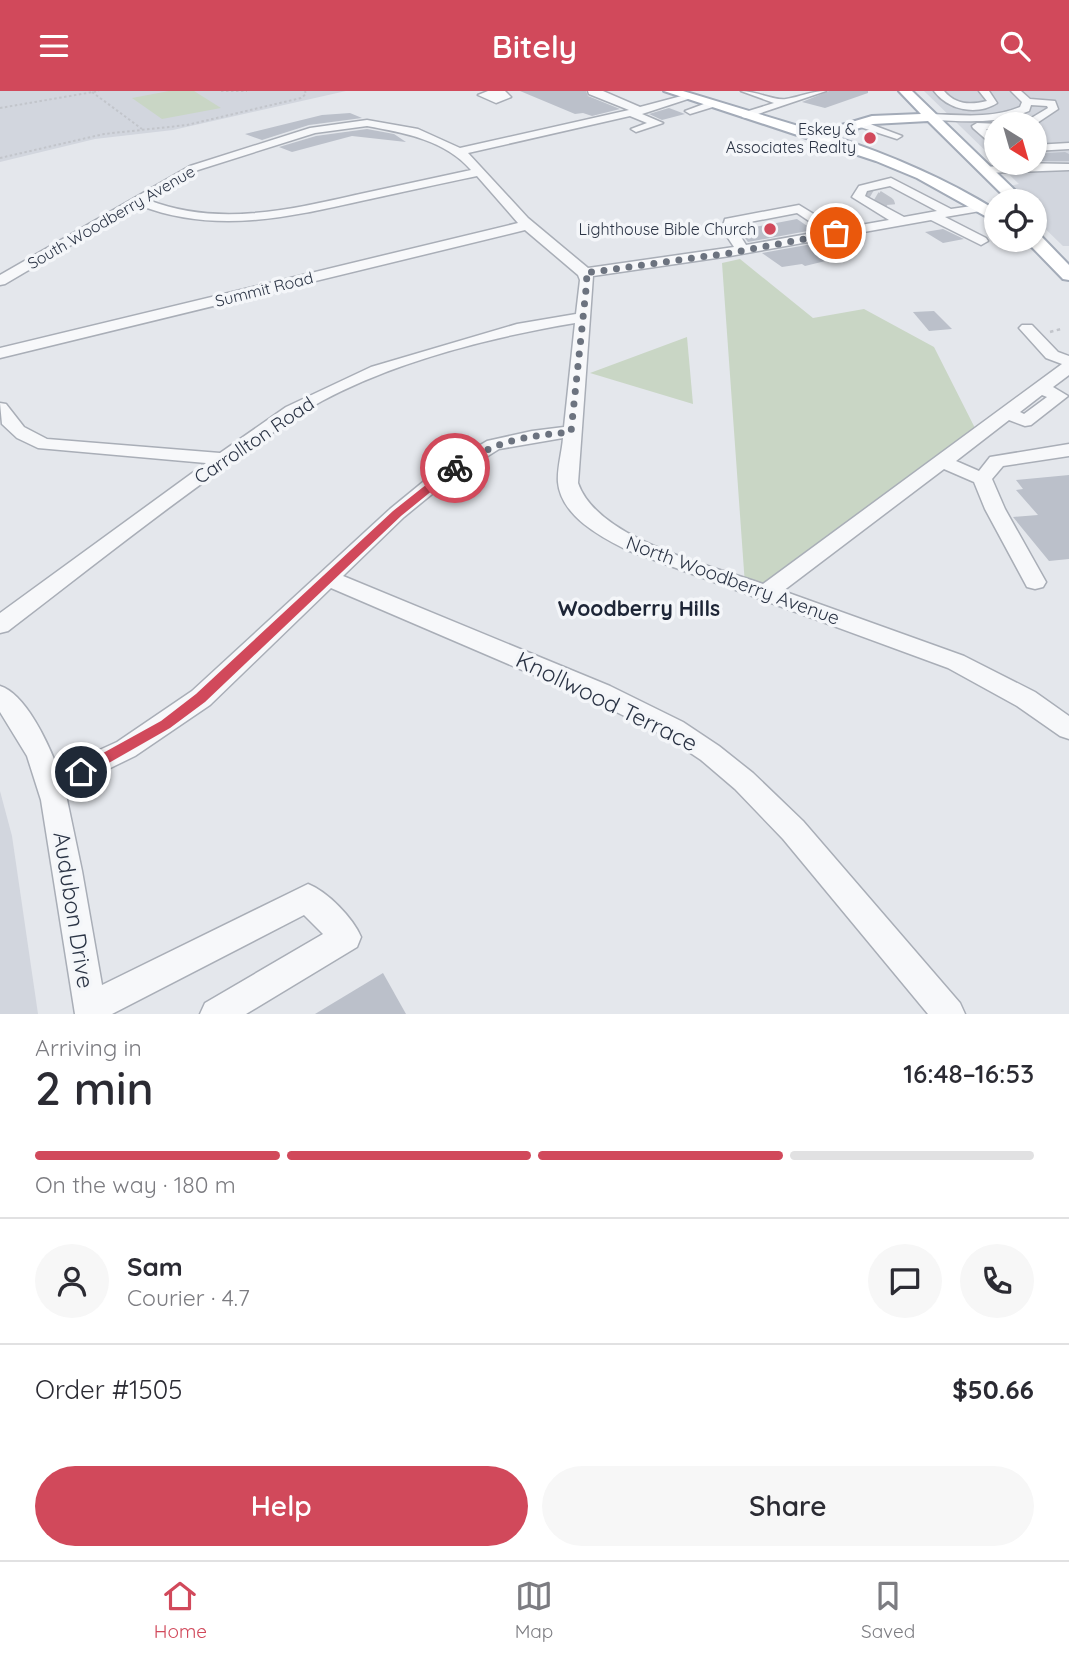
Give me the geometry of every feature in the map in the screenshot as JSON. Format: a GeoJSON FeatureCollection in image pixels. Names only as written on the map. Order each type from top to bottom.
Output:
{"type":"FeatureCollection","features":[{"type":"Feature","properties":{"kind":"main road"},"geometry":{"type":"LineString","coordinates":[[670,91],[690,104],[712,104],[819,137],[984,202]]}},
{"type":"Feature","properties":{"kind":"main road"},"geometry":{"type":"LineString","coordinates":[[899,93],[931,117],[984,168]]}},
{"type":"Feature","properties":{"kind":"main road"},"geometry":{"type":"LineString","coordinates":[[899,93],[914,117],[984,197]]}},
{"type":"Feature","properties":{"kind":"main road"},"geometry":{"type":"LineString","coordinates":[[948,133],[949,123],[956,110]]}},
{"type":"Feature","properties":{"kind":"main road"},"geometry":{"type":"LineString","coordinates":[[819,137],[881,118],[931,117]]}},
{"type":"Feature","properties":{"kind":"main road"},"geometry":{"type":"LineString","coordinates":[[991,175],[1005,189]]}},
{"type":"Feature","properties":{"kind":"main road"},"geometry":{"type":"LineString","coordinates":[[1047,242],[1069,252]]}},
{"type":"Feature","properties":{"kind":"main road"},"geometry":{"type":"LineString","coordinates":[[1047,249],[1069,275]]}},
{"type":"Feature","properties":{"kind":"street"},"geometry":{"type":"LineString","coordinates":[[598,91],[592,92],[658,123],[636,129]]}},
{"type":"Feature","properties":{"kind":"street"},"geometry":{"type":"LineString","coordinates":[[746,91],[785,103]]}},
{"type":"Feature","properties":{"kind":"street"},"geometry":{"type":"LineString","coordinates":[[746,115],[821,91]]}},
{"type":"Feature","properties":{"kind":"street"},"geometry":{"type":"LineString","coordinates":[[939,91],[956,110],[1012,114],[1025,109],[1027,102]]}},
{"type":"Feature","properties":{"kind":"street"},"geometry":{"type":"LineString","coordinates":[[931,117],[962,106],[990,103],[992,99],[984,91]]}},
{"type":"Feature","properties":{"kind":"street"},"geometry":{"type":"LineString","coordinates":[[1016,91],[1027,102],[1051,103],[1053,109],[1047,113]]}},
{"type":"Feature","properties":{"kind":"street"},"geometry":{"type":"LineString","coordinates":[[594,112],[690,104]]}},
{"type":"Feature","properties":{"kind":"street"},"geometry":{"type":"LineString","coordinates":[[459,152],[632,110]]}},
{"type":"Feature","properties":{"kind":"street","name":"South Woodberry Avenue"},"geometry":{"type":"LineString","coordinates":[[0,281],[176,176],[216,160],[335,126],[367,123],[403,127],[459,152],[481,172],[528,225],[585,273]]}},
{"type":"Feature","properties":{"kind":"street"},"geometry":{"type":"LineString","coordinates":[[858,123],[897,136]]}},
{"type":"Feature","properties":{"kind":"street"},"geometry":{"type":"LineString","coordinates":[[1047,145],[1069,140]]}},
{"type":"Feature","properties":{"kind":"street"},"geometry":{"type":"LineString","coordinates":[[1047,167],[1069,167]]}},
{"type":"Feature","properties":{"kind":"street"},"geometry":{"type":"LineString","coordinates":[[137,200],[165,212],[190,218],[246,219],[283,214],[481,172]]}},
{"type":"Feature","properties":{"kind":"street"},"geometry":{"type":"LineString","coordinates":[[901,222],[858,197],[863,189],[891,182],[900,184],[950,213]]}},
{"type":"Feature","properties":{"kind":"street"},"geometry":{"type":"LineString","coordinates":[[912,191],[942,186]]}},
{"type":"Feature","properties":{"kind":"street"},"geometry":{"type":"LineString","coordinates":[[585,273],[742,250],[984,205]]}},
{"type":"Feature","properties":{"kind":"street"},"geometry":{"type":"LineString","coordinates":[[742,250],[737,246],[737,239],[729,229],[730,222],[799,209],[836,233]]}},
{"type":"Feature","properties":{"kind":"street"},"geometry":{"type":"LineString","coordinates":[[933,216],[981,241]]}},
{"type":"Feature","properties":{"kind":"street","name":"Summit Road"},"geometry":{"type":"LineString","coordinates":[[0,353],[528,225]]}},
{"type":"Feature","properties":{"kind":"street","name":"North Woodberry Avenue"},"geometry":{"type":"LineString","coordinates":[[585,273],[587,280],[568,483],[571,495],[591,519],[634,545],[957,662],[1026,699],[1069,729]]}},
{"type":"Feature","properties":{"kind":"street","name":"Carrollton Road"},"geometry":{"type":"LineString","coordinates":[[0,625],[223,459],[301,406],[377,370],[522,327],[583,317]]}},
{"type":"Feature","properties":{"kind":"street"},"geometry":{"type":"LineString","coordinates":[[1027,328],[1052,355],[1069,361]]}},
{"type":"Feature","properties":{"kind":"street"},"geometry":{"type":"LineString","coordinates":[[766,593],[1069,367]]}},
{"type":"Feature","properties":{"kind":"street"},"geometry":{"type":"LineString","coordinates":[[0,408],[6,420],[19,433],[44,444],[223,459]]}},
{"type":"Feature","properties":{"kind":"street"},"geometry":{"type":"LineString","coordinates":[[52,784],[125,749],[201,698],[418,494],[476,453],[512,439],[571,432]]}},
{"type":"Feature","properties":{"kind":"street"},"geometry":{"type":"LineString","coordinates":[[982,479],[997,461],[1069,450]]}},
{"type":"Feature","properties":{"kind":"street"},"geometry":{"type":"LineString","coordinates":[[943,461],[982,479],[995,509],[1035,582]]}},
{"type":"Feature","properties":{"kind":"street","name":"Knollwood Terrace"},"geometry":{"type":"LineString","coordinates":[[330,579],[601,693],[674,729],[710,753],[744,781],[793,830],[949,1014]]}},
{"type":"Feature","properties":{"kind":"street","name":"Audubon Drive"},"geometry":{"type":"LineString","coordinates":[[0,695],[17,713],[34,741],[52,784],[91,1011]]}},
{"type":"Feature","properties":{"kind":"street"},"geometry":{"type":"LineString","coordinates":[[91,1011],[308,898],[346,937],[216,1014]]}},
{"type":"Feature","properties":{"kind":"path"},"geometry":{"type":"LineString","coordinates":[[0,108],[99,91]]}},
{"type":"Feature","properties":{"kind":"path"},"geometry":{"type":"LineString","coordinates":[[221,91],[247,91]]}},
{"type":"Feature","properties":{"kind":"path"},"geometry":{"type":"LineString","coordinates":[[0,158],[93,136],[178,126],[301,98],[306,94],[305,91]]}},
{"type":"Feature","properties":{"kind":"path"},"geometry":{"type":"LineString","coordinates":[[92,92],[143,131]]}},
{"type":"Feature","properties":{"kind":"shaded area"},"geometry":{"type":"Polygon","coordinates":[[[0,91],[346,91],[173,130],[95,139],[0,162],[0,91]]]}},
{"type":"Feature","properties":{"kind":"shaded area"},"geometry":{"type":"Polygon","coordinates":[[[924,91],[1069,91],[1069,246],[1063,246],[1047,231],[1047,189],[1003,187],[1019,184],[1010,175],[1047,175],[1047,112],[984,112],[984,149],[924,91]]]}},
{"type":"Feature","properties":{"kind":"shaded area"},"geometry":{"type":"Polygon","coordinates":[[[0,791],[12,836],[38,1014],[0,1014],[0,791]]]}},
{"type":"Feature","properties":{"kind":"green space"},"geometry":{"type":"Polygon","coordinates":[[[169,91],[194,91],[221,108],[162,119],[132,98],[169,91]]]}},
{"type":"Feature","properties":{"kind":"green space"},"geometry":{"type":"Polygon","coordinates":[[[740,259],[813,318],[864,309],[934,347],[979,436],[766,593],[745,585],[722,263],[740,259]]]}},
{"type":"Feature","properties":{"kind":"green space"},"geometry":{"type":"Polygon","coordinates":[[[687,337],[693,404],[590,373],[687,337]]]}},
{"type":"Feature","properties":{"kind":"building"},"geometry":{"type":"Polygon","coordinates":[[[520,91],[586,91],[588,96],[620,109],[592,116],[575,114],[520,91]]]}},
{"type":"Feature","properties":{"kind":"building"},"geometry":{"type":"Polygon","coordinates":[[[829,91],[868,93],[825,108],[802,102],[829,91]]]}},
{"type":"Feature","properties":{"kind":"building"},"geometry":{"type":"Polygon","coordinates":[[[669,108],[685,114],[662,120],[649,114],[669,108]]]}},
{"type":"Feature","properties":{"kind":"building"},"geometry":{"type":"Polygon","coordinates":[[[350,113],[362,118],[309,125],[262,140],[245,134],[322,115],[350,113]]]}},
{"type":"Feature","properties":{"kind":"building"},"geometry":{"type":"Polygon","coordinates":[[[367,129],[394,134],[406,142],[352,136],[292,152],[279,147],[316,136],[367,129]]]}},
{"type":"Feature","properties":{"kind":"building"},"geometry":{"type":"Polygon","coordinates":[[[1065,152],[1069,154],[1069,161],[1047,161],[1047,153],[1065,152]]]}},
{"type":"Feature","properties":{"kind":"building","name":"Lighthouse Bible Church"},"geometry":{"type":"Polygon","coordinates":[[[797,219],[813,230],[748,242],[739,230],[797,219]]]}},
{"type":"Feature","properties":{"kind":"building"},"geometry":{"type":"Polygon","coordinates":[[[943,229],[964,239],[943,243],[925,232],[943,229]]]}},
{"type":"Feature","properties":{"kind":"building"},"geometry":{"type":"Polygon","coordinates":[[[829,241],[850,255],[805,266],[802,264],[782,267],[762,253],[829,241]]]}},
{"type":"Feature","properties":{"kind":"building"},"geometry":{"type":"Polygon","coordinates":[[[934,311],[952,329],[929,331],[913,312],[934,311]]]}},
{"type":"Feature","properties":{"kind":"building"},"geometry":{"type":"Polygon","coordinates":[[[1069,475],[1069,559],[1049,561],[1013,517],[1038,515],[1016,490],[1023,489],[1016,480],[1069,475]]]}},
{"type":"Feature","properties":{"kind":"building"},"geometry":{"type":"Polygon","coordinates":[[[383,973],[406,1014],[315,1014],[383,973]]]}},
{"type":"Feature","properties":{"kind":"tunnel"},"geometry":{"type":"LineString","coordinates":[[863,189],[880,199]]}},
{"type":"Feature","properties":{"kind":"tunnel"},"geometry":{"type":"LineString","coordinates":[[877,197],[888,204],[889,215]]}},
{"type":"Feature","properties":{"kind":"way so far"},"geometry":{"type":"LineString","coordinates":[[455,468],[476,453],[512,439],[571,432],[587,280],[585,273],[730,253],[836,233]]}},
{"type":"Feature","properties":{"kind":"place","name":"Eskey & Associates Realty"},"geometry":{"type":"Point","coordinates":[870,138]}},
{"type":"Feature","properties":{"kind":"place","name":"Lighthouse Bible Church"},"geometry":{"type":"Point","coordinates":[770,229]}},
{"type":"Feature","properties":{"kind":"district","name":"Woodberry Hills"},"geometry":{"type":"Point","coordinates":[639,608]}},
{"type":"Feature","properties":{"kind":"route"},"geometry":{"type":"LineString","coordinates":[[81,772],[166,724],[201,698],[397,513],[418,494],[455,468]]}}]}
